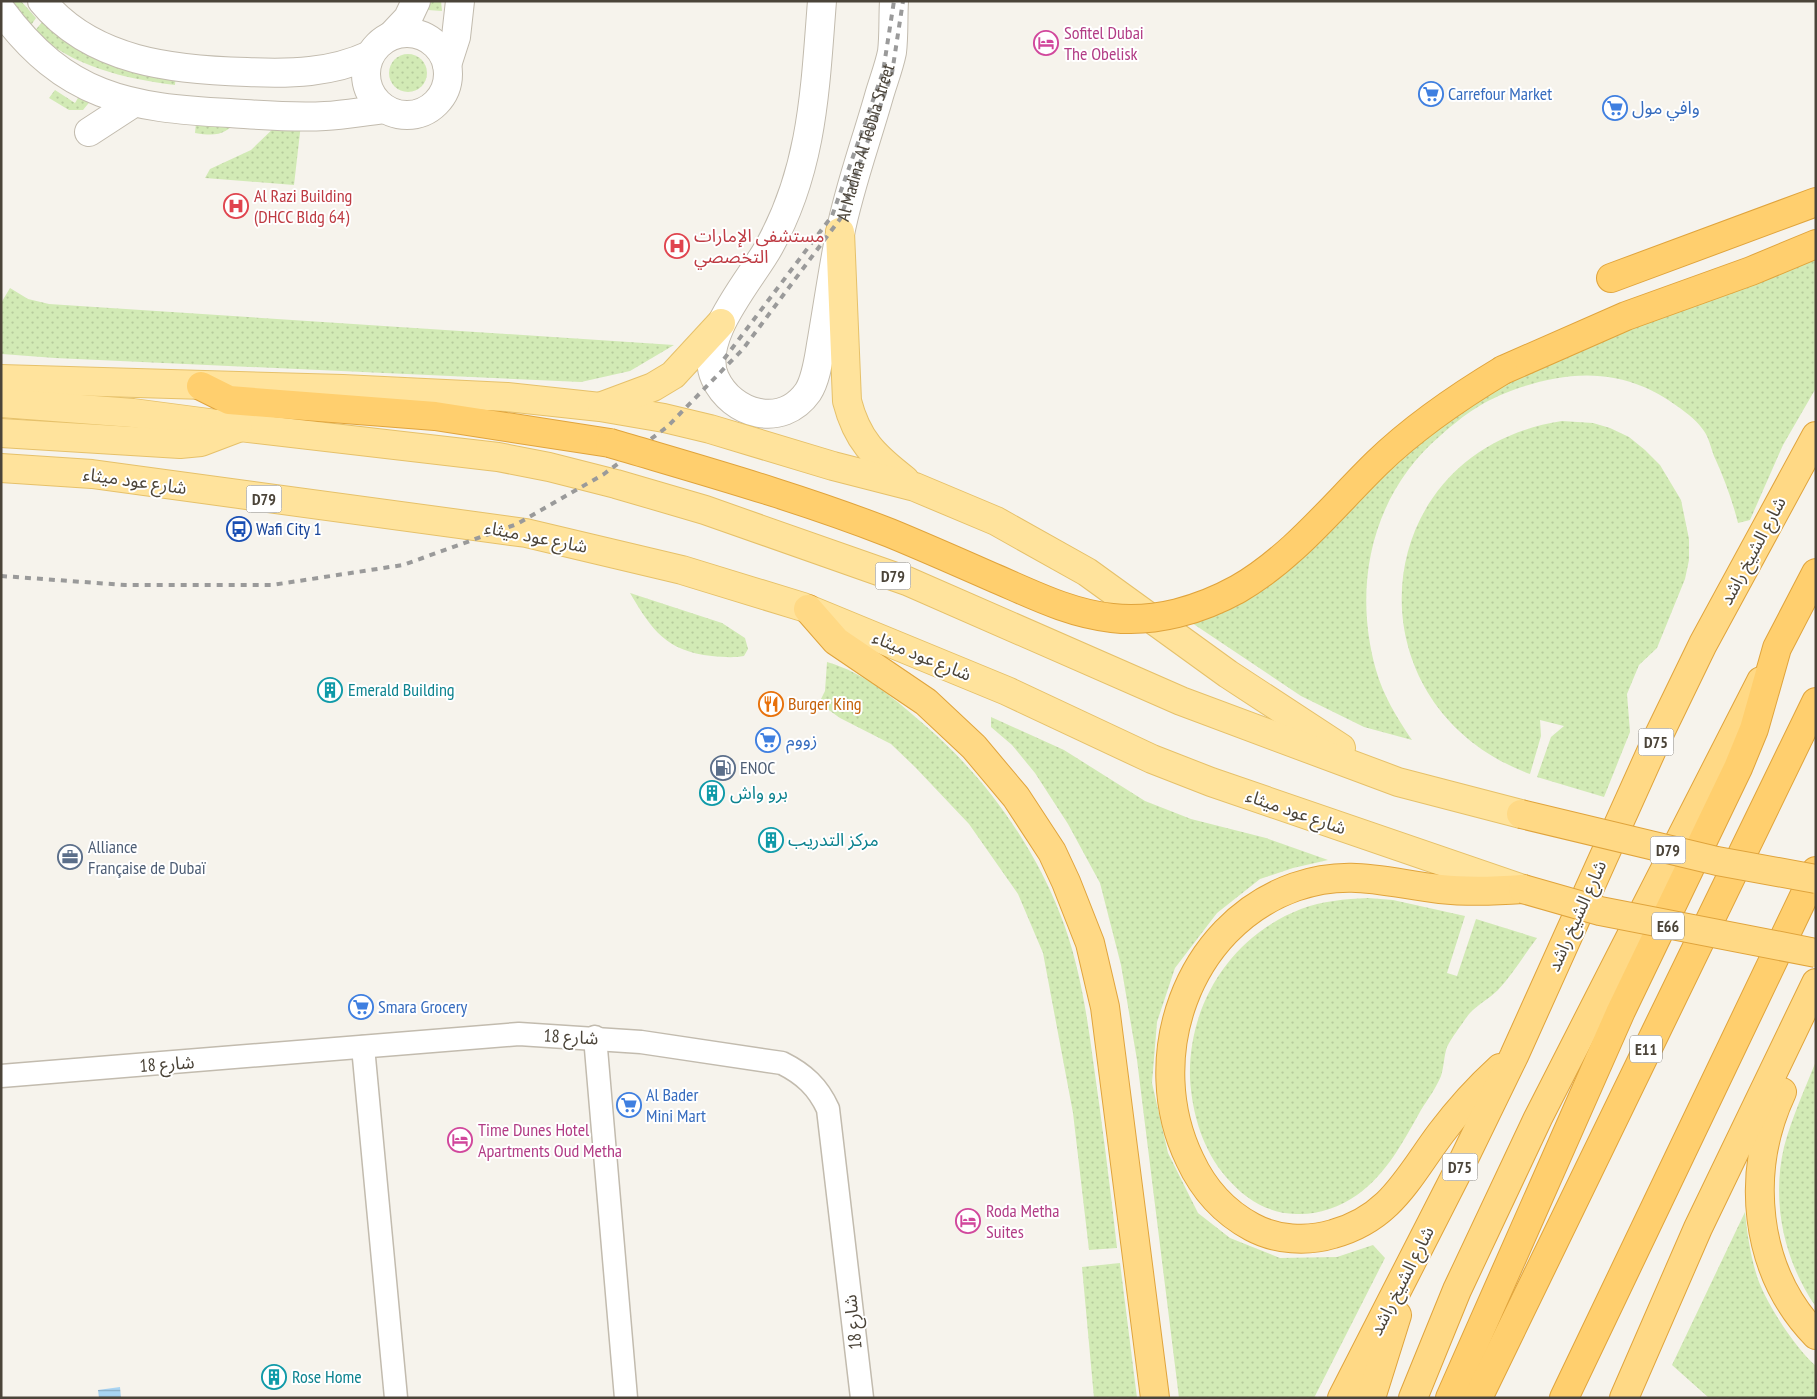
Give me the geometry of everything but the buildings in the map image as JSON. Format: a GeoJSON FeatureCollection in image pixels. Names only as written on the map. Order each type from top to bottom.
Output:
{"type":"FeatureCollection","features":[{"type":"Feature","properties":{"kind":"highway"},"geometry":{"type":"LineString","coordinates":[[1611,278],[1816,202]]}},
{"type":"Feature","properties":{"kind":"highway"},"geometry":{"type":"LineString","coordinates":[[201,386],[229,400],[435,416],[610,443],[834,513],[946,556],[1058,606],[1112,618],[1161,617],[1201,606],[1238,589],[1266,570],[1291,549],[1379,461],[1427,420],[1503,370],[1626,316],[1751,271],[1816,244]]}},
{"type":"Feature","properties":{"kind":"highway","name":"شارع الشيخ راشد"},"geometry":{"type":"LineString","coordinates":[[1342,1398],[1405,1277],[1514,1056],[1660,734],[1704,644],[1816,436]]}},
{"type":"Feature","properties":{"kind":"highway"},"geometry":{"type":"LineString","coordinates":[[1413,1398],[1457,1290],[1538,1118],[1816,573]]}},
{"type":"Feature","properties":{"kind":"highway"},"geometry":{"type":"LineString","coordinates":[[808,610],[836,641],[926,702],[974,746],[1016,797],[1048,845],[1066,882],[1090,943],[1105,1007],[1155,1398]]}},
{"type":"Feature","properties":{"kind":"highway"},"geometry":{"type":"LineString","coordinates":[[1450,1398],[1621,1011],[1738,768],[1754,729],[1777,648]]}},
{"type":"Feature","properties":{"kind":"highway","name":"E11"},"geometry":{"type":"LineString","coordinates":[[1478,1398],[1816,702]]}},
{"type":"Feature","properties":{"kind":"highway","name":"D79"},"geometry":{"type":"LineString","coordinates":[[1521,814],[1708,859],[1816,879]]}},
{"type":"Feature","properties":{"kind":"highway"},"geometry":{"type":"LineString","coordinates":[[1564,1398],[1816,871]]}},
{"type":"Feature","properties":{"kind":"highway"},"geometry":{"type":"LineString","coordinates":[[1514,1056],[1462,1107],[1408,1183],[1394,1198],[1379,1211],[1348,1229],[1311,1238],[1287,1238],[1257,1230],[1231,1214],[1218,1202],[1201,1180],[1184,1147],[1177,1125],[1170,1081],[1172,1036],[1178,1013],[1196,972],[1222,935],[1251,910],[1277,894],[1315,881],[1355,877],[1466,891],[1523,889]]}},
{"type":"Feature","properties":{"kind":"highway","name":"شارع عود ميثاء"},"geometry":{"type":"LineString","coordinates":[[1523,889],[1600,911],[1816,953]]}},
{"type":"Feature","properties":{"kind":"highway"},"geometry":{"type":"LineString","coordinates":[[1624,1398],[1698,1228],[1816,983]]}},
{"type":"Feature","properties":{"kind":"highway"},"geometry":{"type":"LineString","coordinates":[[1816,1013],[1770,1121],[1762,1147],[1759,1198],[1766,1245],[1774,1268],[1796,1310],[1816,1335]]}},
{"type":"Feature","properties":{"kind":"highway"},"geometry":{"type":"LineString","coordinates":[[1372,1398],[1387,1352],[1405,1277]]}},
{"type":"Feature","properties":{"kind":"main road"},"geometry":{"type":"LineString","coordinates":[[840,232],[844,374],[847,401],[853,423],[872,452],[915,487]]}},
{"type":"Feature","properties":{"kind":"main road"},"geometry":{"type":"LineString","coordinates":[[600,406],[653,387],[673,375],[721,323]]}},
{"type":"Feature","properties":{"kind":"main road"},"geometry":{"type":"LineString","coordinates":[[1,379],[448,394],[507,397],[600,406],[701,427],[915,487],[996,522],[1088,572],[1236,679],[1332,742],[1398,782]]}},
{"type":"Feature","properties":{"kind":"main road","name":"D79"},"geometry":{"type":"LineString","coordinates":[[1,403],[94,408],[498,457],[549,467],[704,510],[907,581],[1181,701],[1398,782],[1521,814]]}},
{"type":"Feature","properties":{"kind":"main road"},"geometry":{"type":"LineString","coordinates":[[1,433],[180,444],[202,442],[239,427]]}},
{"type":"Feature","properties":{"kind":"main road","name":"شارع عود ميثاء"},"geometry":{"type":"LineString","coordinates":[[1,468],[92,474],[526,533],[682,570],[808,610],[1007,691],[1152,759],[1211,782],[1523,889]]}},
{"type":"Feature","properties":{"kind":"street"},"geometry":{"type":"LineString","coordinates":[[42,1],[51,13],[86,38],[109,50],[143,62],[170,67],[217,72],[302,73],[349,65],[370,55]]}},
{"type":"Feature","properties":{"kind":"street"},"geometry":{"type":"LineString","coordinates":[[416,1],[408,18],[392,35],[379,43],[370,55],[366,78],[376,101],[385,109],[404,115],[422,113],[430,108],[443,94],[447,85],[448,65],[456,37],[460,1]]}},
{"type":"Feature","properties":{"kind":"street","name":"Al Madina Al Tebbia Street"},"geometry":{"type":"LineString","coordinates":[[822,1],[815,105],[799,179],[785,217],[721,323],[712,344],[711,370],[722,393],[742,409],[767,415],[792,408],[808,392],[817,366],[840,232],[892,52],[894,1]]}},
{"type":"Feature","properties":{"kind":"street"},"geometry":{"type":"LineString","coordinates":[[1,10],[22,38],[54,67],[87,86],[132,104],[162,110],[324,117],[385,109]]}},
{"type":"Feature","properties":{"kind":"street"},"geometry":{"type":"LineString","coordinates":[[392,35],[404,32],[427,37],[444,54],[448,65]]}},
{"type":"Feature","properties":{"kind":"street"},"geometry":{"type":"LineString","coordinates":[[88,132],[132,104]]}},
{"type":"Feature","properties":{"kind":"street","name":"شارع 18"},"geometry":{"type":"LineString","coordinates":[[1,1076],[487,1035],[595,1037],[765,1059],[782,1063],[798,1071],[812,1082],[822,1097],[830,1120],[862,1398]]}},
{"type":"Feature","properties":{"kind":"street"},"geometry":{"type":"LineString","coordinates":[[595,1037],[626,1398]]}},
{"type":"Feature","properties":{"kind":"street"},"geometry":{"type":"LineString","coordinates":[[363,1046],[396,1398]]}},
{"type":"Feature","properties":{"kind":"green space"},"geometry":{"type":"Polygon","coordinates":[[[5,1],[21,1],[36,18],[29,28],[5,1]]]}},
{"type":"Feature","properties":{"kind":"green space"},"geometry":{"type":"Polygon","coordinates":[[[431,1],[441,1],[442,11],[428,10],[431,1]]]}},
{"type":"Feature","properties":{"kind":"green space"},"geometry":{"type":"Polygon","coordinates":[[[42,22],[54,32],[176,73],[175,85],[136,79],[100,69],[66,54],[34,32],[42,22]]]}},
{"type":"Feature","properties":{"kind":"green space"},"geometry":{"type":"Polygon","coordinates":[[[408,54],[421,60],[427,73],[421,86],[408,92],[395,86],[389,73],[395,60],[408,54]]]}},
{"type":"Feature","properties":{"kind":"green space"},"geometry":{"type":"Polygon","coordinates":[[[55,90],[75,103],[81,93],[92,99],[83,110],[69,110],[49,98],[55,90]]]}},
{"type":"Feature","properties":{"kind":"green space"},"geometry":{"type":"Polygon","coordinates":[[[242,118],[221,133],[210,135],[195,133],[196,123],[242,118]]]}},
{"type":"Feature","properties":{"kind":"green space"},"geometry":{"type":"Polygon","coordinates":[[[278,124],[301,124],[294,185],[205,178],[210,169],[251,150],[278,124]]]}},
{"type":"Feature","properties":{"kind":"green space"},"geometry":{"type":"Polygon","coordinates":[[[1816,255],[1816,388],[1783,445],[1750,520],[1738,523],[1728,489],[1709,440],[1693,418],[1677,406],[1644,387],[1612,378],[1596,376],[1564,377],[1516,389],[1484,403],[1467,414],[1440,436],[1417,459],[1398,485],[1384,513],[1373,543],[1368,574],[1366,606],[1369,638],[1382,688],[1412,740],[1364,727],[1301,696],[1192,623],[1263,590],[1313,546],[1414,443],[1501,376],[1816,255]]]}},
{"type":"Feature","properties":{"kind":"green space"},"geometry":{"type":"Polygon","coordinates":[[[10,288],[28,299],[49,304],[674,345],[630,371],[581,382],[2,354],[1,303],[10,288]]]}},
{"type":"Feature","properties":{"kind":"green space"},"geometry":{"type":"Polygon","coordinates":[[[1562,421],[1593,423],[1610,428],[1629,437],[1645,450],[1660,465],[1681,500],[1689,539],[1689,560],[1685,579],[1657,648],[1639,665],[1627,694],[1630,732],[1604,797],[1537,777],[1551,737],[1564,726],[1540,720],[1541,736],[1530,774],[1470,740],[1429,694],[1406,640],[1402,583],[1416,528],[1448,479],[1496,442],[1562,421]]]}},
{"type":"Feature","properties":{"kind":"green space"},"geometry":{"type":"Polygon","coordinates":[[[630,593],[722,623],[745,638],[748,649],[744,656],[712,656],[696,653],[672,644],[653,628],[630,593]]]}},
{"type":"Feature","properties":{"kind":"green space"},"geometry":{"type":"Polygon","coordinates":[[[827,662],[855,673],[880,689],[916,717],[949,748],[970,770],[1009,818],[1041,871],[1065,927],[1082,993],[1100,1107],[1117,1248],[1089,1250],[1073,1113],[1043,953],[1018,894],[969,824],[915,767],[891,744],[840,718],[819,703],[825,691],[827,662]]]}},
{"type":"Feature","properties":{"kind":"green space"},"geometry":{"type":"Polygon","coordinates":[[[991,717],[1064,750],[1145,801],[1191,819],[1266,838],[1328,860],[1293,868],[1260,879],[1217,913],[1175,968],[1157,1022],[1152,1083],[1168,1153],[1198,1213],[1230,1238],[1280,1258],[1337,1257],[1373,1245],[1385,1258],[1314,1398],[1179,1398],[1137,1060],[1121,965],[1100,883],[1068,824],[1035,773],[1012,745],[991,727],[991,717]]]}},
{"type":"Feature","properties":{"kind":"green space"},"geometry":{"type":"Polygon","coordinates":[[[1368,898],[1393,900],[1465,916],[1447,973],[1457,976],[1476,919],[1537,938],[1503,984],[1469,1014],[1454,1036],[1447,1047],[1441,1076],[1437,1085],[1401,1145],[1386,1167],[1368,1187],[1343,1203],[1312,1213],[1285,1213],[1266,1208],[1241,1192],[1226,1177],[1211,1155],[1200,1131],[1193,1105],[1190,1078],[1191,1051],[1197,1024],[1206,999],[1218,976],[1254,936],[1276,921],[1309,906],[1334,901],[1368,898]]]}},
{"type":"Feature","properties":{"kind":"green space"},"geometry":{"type":"Polygon","coordinates":[[[1816,1061],[1816,1307],[1805,1289],[1788,1251],[1780,1210],[1779,1189],[1780,1168],[1787,1136],[1816,1061]]]}},
{"type":"Feature","properties":{"kind":"green space"},"geometry":{"type":"Polygon","coordinates":[[[1745,1212],[1750,1250],[1760,1284],[1765,1296],[1790,1336],[1816,1366],[1816,1398],[1709,1398],[1672,1365],[1745,1212]]]}},
{"type":"Feature","properties":{"kind":"green space"},"geometry":{"type":"Polygon","coordinates":[[[1120,1263],[1137,1398],[1094,1398],[1082,1267],[1120,1263]]]}},
{"type":"Feature","properties":{"kind":"water"},"geometry":{"type":"Polygon","coordinates":[[[120,1387],[121,1398],[99,1398],[98,1390],[120,1387]]]}},
{"type":"Feature","properties":{"kind":"railway"},"geometry":{"type":"LineString","coordinates":[[724,359],[832,216],[883,72],[894,1]]}},
{"type":"Feature","properties":{"kind":"railway"},"geometry":{"type":"LineString","coordinates":[[1,576],[125,585],[272,585],[403,565],[517,524],[604,474],[667,427],[743,349],[840,219],[892,73],[903,1]]}},
{"type":"Feature","properties":{"kind":"place","name":"Sofitel Dubai The Obelisk"},"geometry":{"type":"Point","coordinates":[1046,43]}},
{"type":"Feature","properties":{"kind":"place","name":"Carrefour Market"},"geometry":{"type":"Point","coordinates":[1431,94]}},
{"type":"Feature","properties":{"kind":"place","name":"وافي مول"},"geometry":{"type":"Point","coordinates":[1615,108]}},
{"type":"Feature","properties":{"kind":"place","name":"Al Razi Building (DHCC Bldg 64)"},"geometry":{"type":"Point","coordinates":[236,206]}},
{"type":"Feature","properties":{"kind":"place","name":"مستشفى الإمارات التخصصي"},"geometry":{"type":"Point","coordinates":[677,246]}},
{"type":"Feature","properties":{"kind":"place","name":"Wafi City 1"},"geometry":{"type":"Point","coordinates":[239,529]}},
{"type":"Feature","properties":{"kind":"place","name":"Emerald Building"},"geometry":{"type":"Point","coordinates":[330,690]}},
{"type":"Feature","properties":{"kind":"place","name":"Burger King"},"geometry":{"type":"Point","coordinates":[771,704]}},
{"type":"Feature","properties":{"kind":"place","name":"زووم"},"geometry":{"type":"Point","coordinates":[768,740]}},
{"type":"Feature","properties":{"kind":"place","name":"ENOC"},"geometry":{"type":"Point","coordinates":[723,768]}},
{"type":"Feature","properties":{"kind":"place","name":"برو واش"},"geometry":{"type":"Point","coordinates":[712,793]}},
{"type":"Feature","properties":{"kind":"place","name":"مركز التدريب"},"geometry":{"type":"Point","coordinates":[771,840]}},
{"type":"Feature","properties":{"kind":"place","name":"Alliance Française de Dubaï"},"geometry":{"type":"Point","coordinates":[70,857]}},
{"type":"Feature","properties":{"kind":"place","name":"Smara Grocery"},"geometry":{"type":"Point","coordinates":[361,1007]}},
{"type":"Feature","properties":{"kind":"place","name":"Al Bader Mini Mart"},"geometry":{"type":"Point","coordinates":[629,1105]}},
{"type":"Feature","properties":{"kind":"place","name":"Time Dunes Hotel Apartments Oud Metha"},"geometry":{"type":"Point","coordinates":[460,1140]}},
{"type":"Feature","properties":{"kind":"place","name":"Roda Metha Suites"},"geometry":{"type":"Point","coordinates":[968,1221]}},
{"type":"Feature","properties":{"kind":"place","name":"Rose Home"},"geometry":{"type":"Point","coordinates":[274,1377]}}]}
